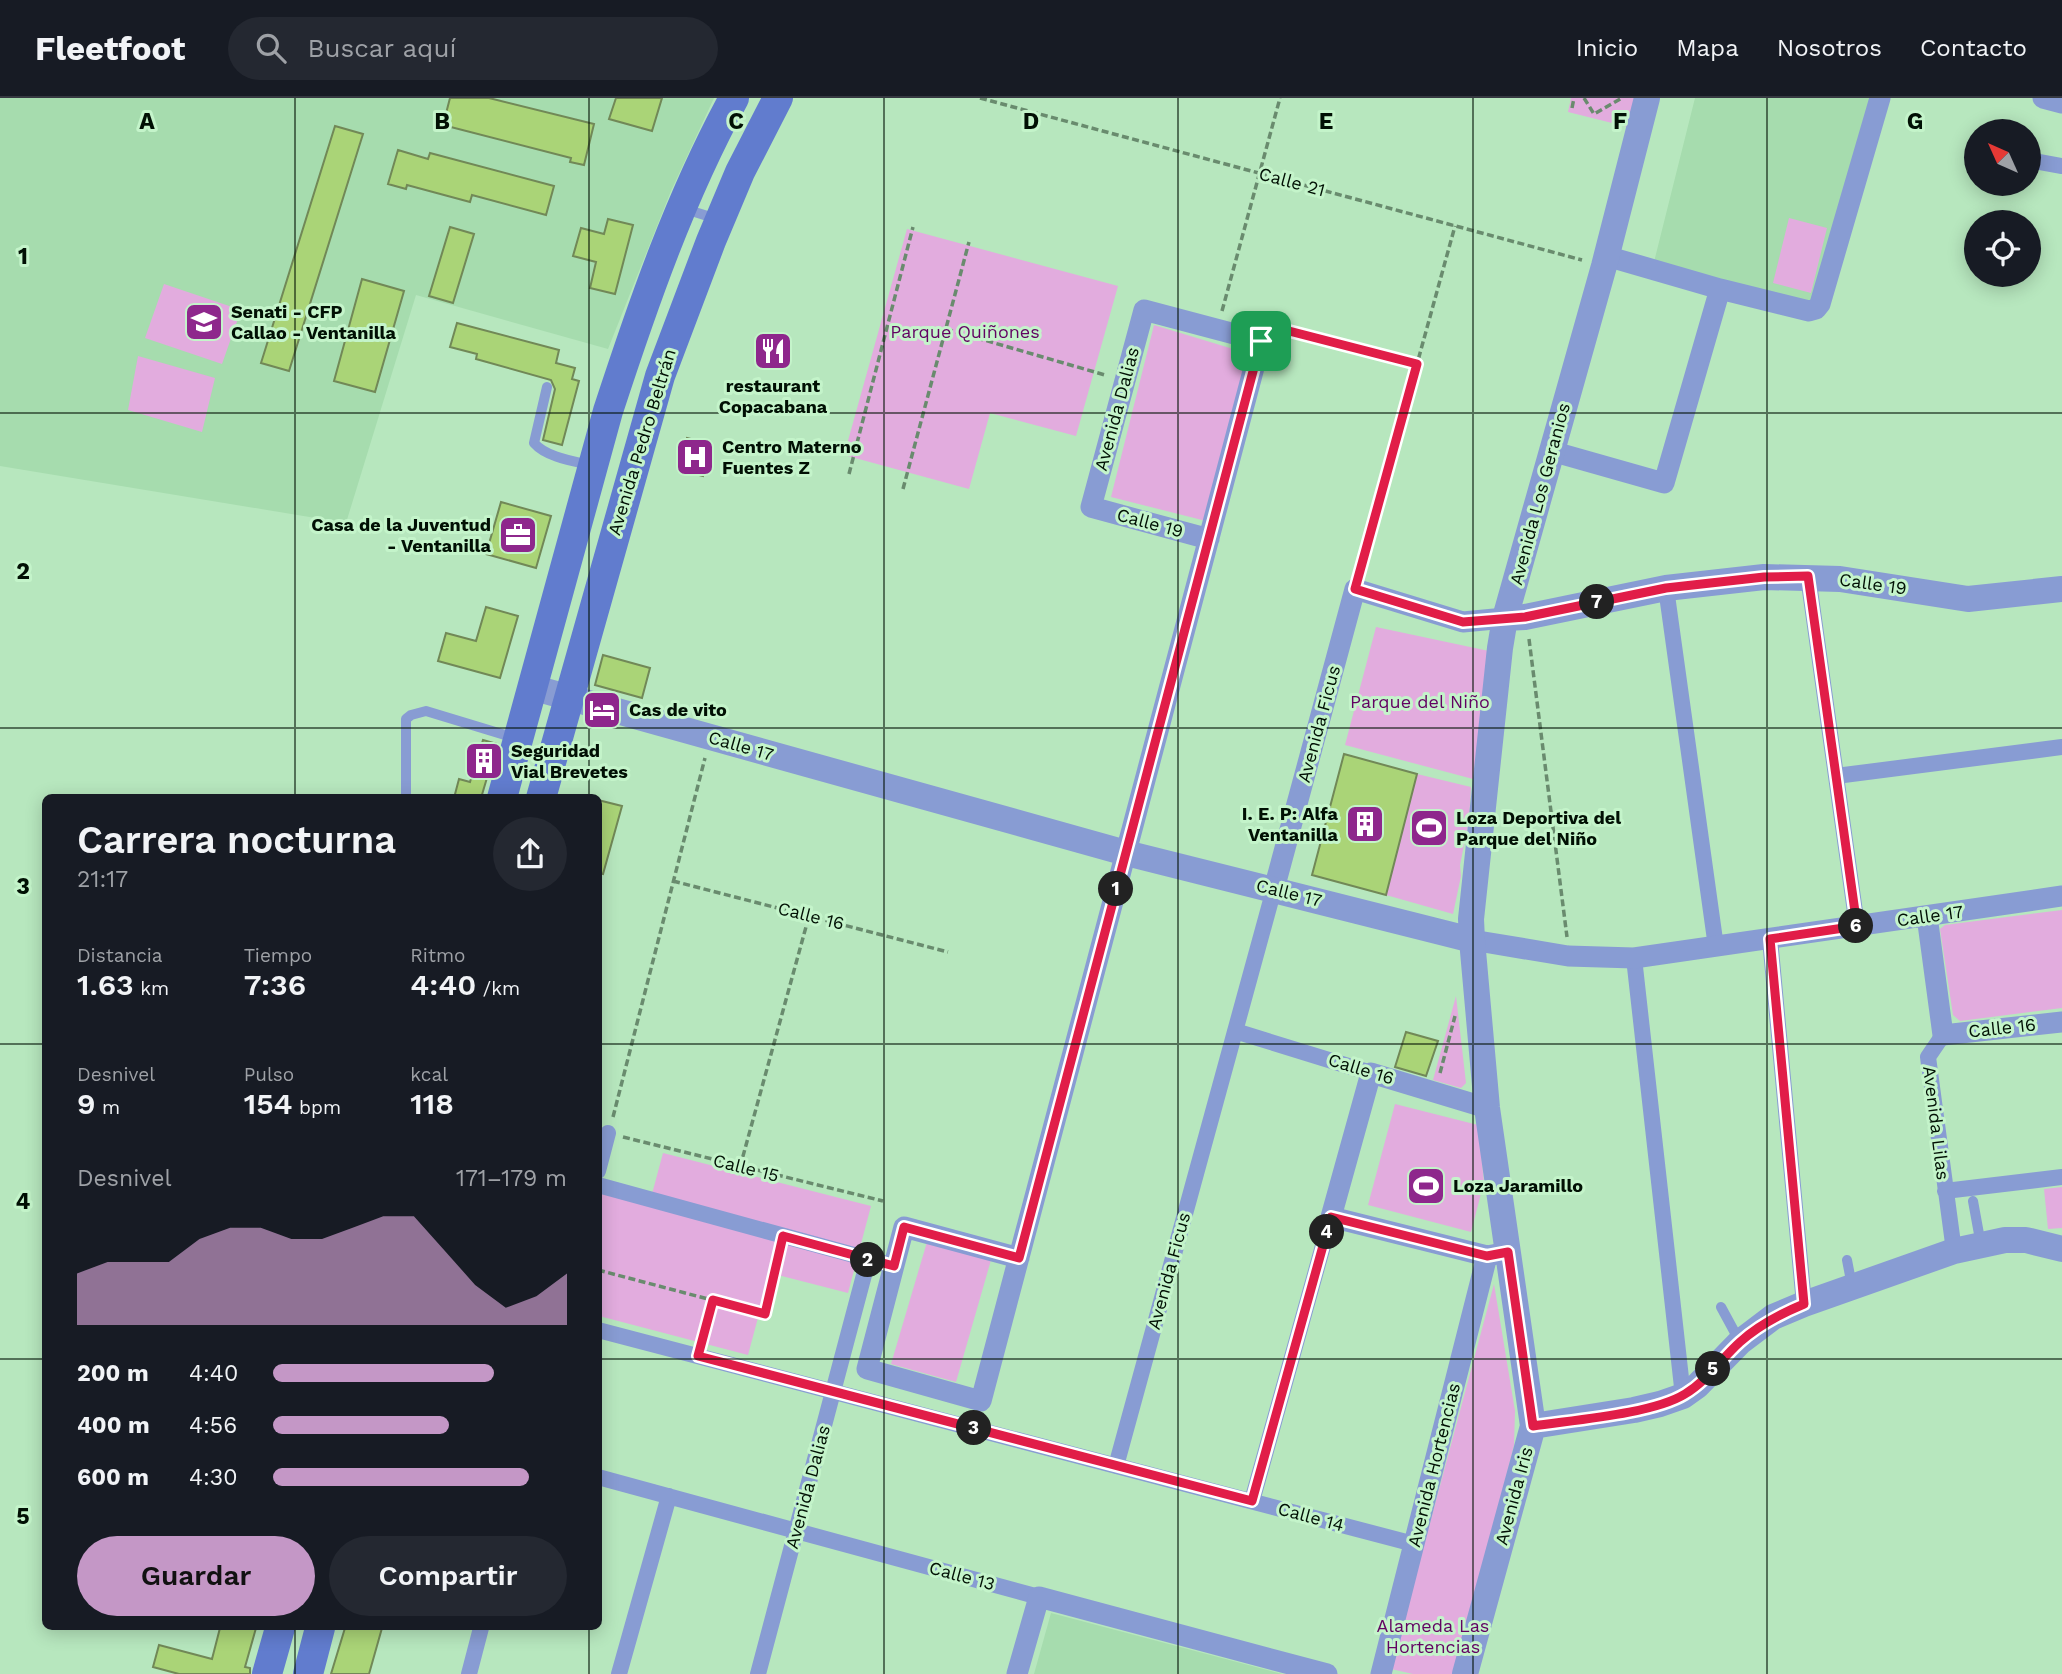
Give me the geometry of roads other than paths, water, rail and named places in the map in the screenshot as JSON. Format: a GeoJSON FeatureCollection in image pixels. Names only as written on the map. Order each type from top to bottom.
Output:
{"type":"FeatureCollection","features":[{"type":"Feature","properties":{"kind":"main road"},"geometry":{"type":"LineString","coordinates":[[503,794],[593,465],[627,352],[681,207],[714,134],[734,98]]}},
{"type":"Feature","properties":{"kind":"main road","name":"Avenida Pedro Beltrán"},"geometry":{"type":"LineString","coordinates":[[542,794],[660,376],[719,220],[750,150],[778,98]]}},
{"type":"Feature","properties":{"kind":"main road"},"geometry":{"type":"LineString","coordinates":[[267,1674],[279,1630]]}},
{"type":"Feature","properties":{"kind":"main road"},"geometry":{"type":"LineString","coordinates":[[308,1674],[319,1630]]}},
{"type":"Feature","properties":{"kind":"street","name":"Avenida Los Geranios"},"geometry":{"type":"LineString","coordinates":[[1472,940],[1471,919],[1515,618],[1551,452],[1605,261],[1647,98]]}},
{"type":"Feature","properties":{"kind":"street"},"geometry":{"type":"LineString","coordinates":[[1605,261],[1810,311],[1820,303],[1880,98]]}},
{"type":"Feature","properties":{"kind":"street"},"geometry":{"type":"LineString","coordinates":[[2043,98],[2062,103]]}},
{"type":"Feature","properties":{"kind":"street"},"geometry":{"type":"LineString","coordinates":[[2041,162],[2062,166]]}},
{"type":"Feature","properties":{"kind":"street"},"geometry":{"type":"LineString","coordinates":[[1551,452],[1664,483],[1720,289]]}},
{"type":"Feature","properties":{"kind":"street","name":"Avenida Dalias"},"geometry":{"type":"LineString","coordinates":[[1091,507],[1144,310],[1261,341],[1209,538]]}},
{"type":"Feature","properties":{"kind":"street","name":"Calle 19"},"geometry":{"type":"LineString","coordinates":[[1091,507],[1209,538]]}},
{"type":"Feature","properties":{"kind":"street"},"geometry":{"type":"LineString","coordinates":[[1019,1258],[904,1227],[867,1369],[981,1401],[1019,1258],[1126,853],[1209,538]]}},
{"type":"Feature","properties":{"kind":"street"},"geometry":{"type":"LineString","coordinates":[[1808,576],[1857,926]]}},
{"type":"Feature","properties":{"kind":"street","name":"Calle 19"},"geometry":{"type":"LineString","coordinates":[[1355,589],[1463,622],[1515,618],[1666,588],[1764,577],[1808,576],[1868,582],[1968,599],[2062,589]]}},
{"type":"Feature","properties":{"kind":"street"},"geometry":{"type":"LineString","coordinates":[[1666,588],[1716,947]]}},
{"type":"Feature","properties":{"kind":"street","name":"Avenida Ficus"},"geometry":{"type":"LineString","coordinates":[[1116,1466],[1355,589]]}},
{"type":"Feature","properties":{"kind":"street","name":"Calle 17"},"geometry":{"type":"LineString","coordinates":[[531,687],[1126,853],[1472,940],[1568,956],[1634,958],[2062,896]]}},
{"type":"Feature","properties":{"kind":"street"},"geometry":{"type":"LineString","coordinates":[[1836,776],[2062,747]]}},
{"type":"Feature","properties":{"kind":"street"},"geometry":{"type":"LineString","coordinates":[[1927,916],[1943,1035]]}},
{"type":"Feature","properties":{"kind":"street"},"geometry":{"type":"LineString","coordinates":[[1770,939],[1804,1304]]}},
{"type":"Feature","properties":{"kind":"street","name":"Avenida Iris"},"geometry":{"type":"LineString","coordinates":[[1465,1674],[1533,1426],[1498,1254],[1472,940]]}},
{"type":"Feature","properties":{"kind":"street"},"geometry":{"type":"LineString","coordinates":[[1634,958],[1683,1396]]}},
{"type":"Feature","properties":{"kind":"street","name":"Calle 16"},"geometry":{"type":"LineString","coordinates":[[1943,1035],[2062,1022]]}},
{"type":"Feature","properties":{"kind":"street","name":"Calle 16"},"geometry":{"type":"LineString","coordinates":[[1235,1031],[1487,1108]]}},
{"type":"Feature","properties":{"kind":"street","name":"Avenida Lilas"},"geometry":{"type":"LineString","coordinates":[[1943,1035],[1928,1058],[1954,1251]]}},
{"type":"Feature","properties":{"kind":"street"},"geometry":{"type":"LineString","coordinates":[[1252,1501],[1371,1073]]}},
{"type":"Feature","properties":{"kind":"street"},"geometry":{"type":"LineString","coordinates":[[602,1156],[608,1133]]}},
{"type":"Feature","properties":{"kind":"street"},"geometry":{"type":"LineString","coordinates":[[1945,1191],[2062,1177]]}},
{"type":"Feature","properties":{"kind":"street"},"geometry":{"type":"LineString","coordinates":[[602,1186],[894,1266]]}},
{"type":"Feature","properties":{"kind":"street"},"geometry":{"type":"LineString","coordinates":[[1331,1217],[1498,1254]]}},
{"type":"Feature","properties":{"kind":"street"},"geometry":{"type":"LineString","coordinates":[[1533,1426],[1634,1410],[1683,1396],[1697,1386],[1740,1342],[1773,1317],[1954,1251],[2005,1240],[2026,1240],[2062,1249]]}},
{"type":"Feature","properties":{"kind":"street","name":"Avenida Hortencias"},"geometry":{"type":"LineString","coordinates":[[1381,1674],[1414,1544],[1498,1254]]}},
{"type":"Feature","properties":{"kind":"street","name":"Avenida Dalias"},"geometry":{"type":"LineString","coordinates":[[758,1674],[868,1260]]}},
{"type":"Feature","properties":{"kind":"street","name":"Calle 14"},"geometry":{"type":"LineString","coordinates":[[602,1331],[1414,1544]]}},
{"type":"Feature","properties":{"kind":"street","name":"Calle 13"},"geometry":{"type":"LineString","coordinates":[[602,1478],[1327,1674]]}},
{"type":"Feature","properties":{"kind":"street"},"geometry":{"type":"LineString","coordinates":[[619,1674],[669,1496]]}},
{"type":"Feature","properties":{"kind":"street"},"geometry":{"type":"LineString","coordinates":[[1017,1674],[1039,1597]]}},
{"type":"Feature","properties":{"kind":"street"},"geometry":{"type":"LineString","coordinates":[[468,1674],[480,1630]]}},
{"type":"Feature","properties":{"kind":"lane"},"geometry":{"type":"LineString","coordinates":[[681,207],[719,220]]}},
{"type":"Feature","properties":{"kind":"lane"},"geometry":{"type":"LineString","coordinates":[[547,387],[535,446],[593,465]]}},
{"type":"Feature","properties":{"kind":"lane"},"geometry":{"type":"LineString","coordinates":[[406,794],[406,719],[411,715],[426,711],[517,739]]}},
{"type":"Feature","properties":{"kind":"lane"},"geometry":{"type":"LineString","coordinates":[[1973,1201],[1981,1245]]}},
{"type":"Feature","properties":{"kind":"lane"},"geometry":{"type":"LineString","coordinates":[[1847,1261],[1852,1286]]}},
{"type":"Feature","properties":{"kind":"lane"},"geometry":{"type":"LineString","coordinates":[[1721,1307],[1740,1342]]}},
{"type":"Feature","properties":{"kind":"place","name":"Senati - CFP Callao - Ventanilla"},"geometry":{"type":"Point","coordinates":[204,322]}},
{"type":"Feature","properties":{"kind":"place","name":"restaurant Copacabana"},"geometry":{"type":"Point","coordinates":[773,351]}},
{"type":"Feature","properties":{"kind":"place","name":"Centro Materno Fuentes Z"},"geometry":{"type":"Point","coordinates":[695,457]}},
{"type":"Feature","properties":{"kind":"place","name":"Casa de la Juventud - Ventanilla"},"geometry":{"type":"Point","coordinates":[518,535]}},
{"type":"Feature","properties":{"kind":"place","name":"Cas de vito"},"geometry":{"type":"Point","coordinates":[602,710]}},
{"type":"Feature","properties":{"kind":"place","name":"Seguridad Vial Brevetes"},"geometry":{"type":"Point","coordinates":[484,761]}},
{"type":"Feature","properties":{"kind":"place","name":"I. E. P: Alfa Ventanilla"},"geometry":{"type":"Point","coordinates":[1365,824]}},
{"type":"Feature","properties":{"kind":"place","name":"Loza Deportiva del Parque del Niño"},"geometry":{"type":"Point","coordinates":[1429,828]}},
{"type":"Feature","properties":{"kind":"place","name":"Loza Jaramillo"},"geometry":{"type":"Point","coordinates":[1426,1186]}},
{"type":"Feature","properties":{"kind":"park label","name":"Parque Quiñones"},"geometry":{"type":"Point","coordinates":[965,332]}},
{"type":"Feature","properties":{"kind":"park label","name":"Parque del Niño"},"geometry":{"type":"Point","coordinates":[1420,702]}},
{"type":"Feature","properties":{"kind":"park label","name":"Alameda Las Hortencias"},"geometry":{"type":"Point","coordinates":[1433,1636]}}]}
